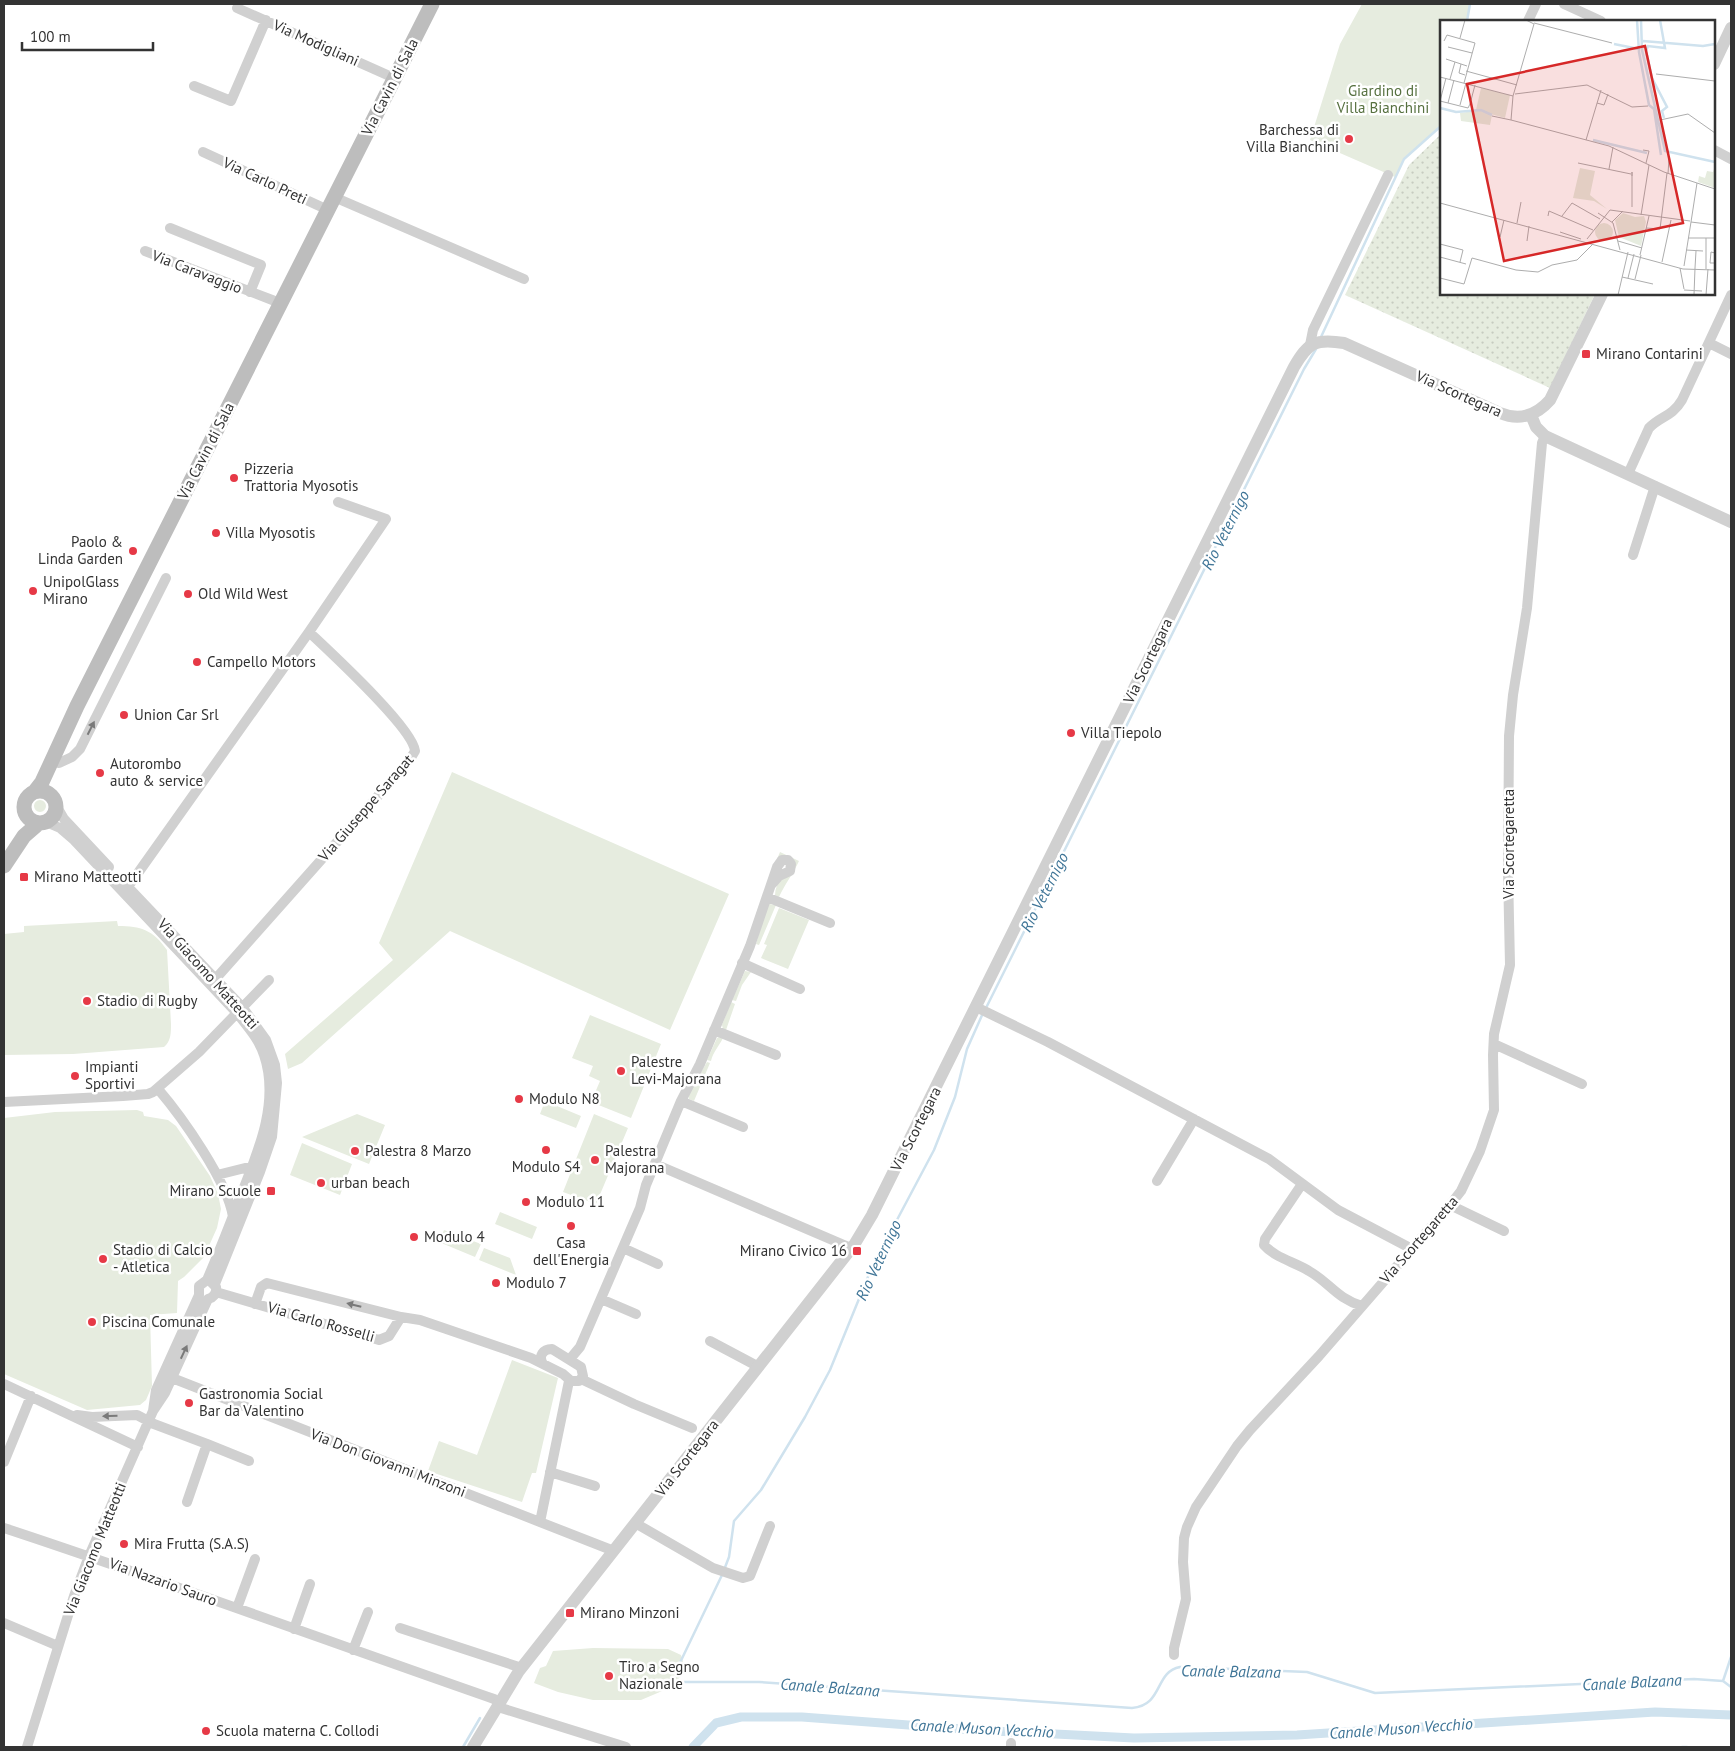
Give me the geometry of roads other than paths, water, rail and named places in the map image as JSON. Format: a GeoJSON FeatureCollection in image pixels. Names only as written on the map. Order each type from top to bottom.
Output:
{"type":"FeatureCollection","features":[{"type":"Feature","properties":{"kind":"main road","name":"Via Cavin di Sala"},"geometry":{"type":"LineString","coordinates":[[34,791],[42,782],[77,706],[432,4]]}},
{"type":"Feature","properties":{"kind":"main road","name":"Via Cavin di Sala"},"geometry":{"type":"LineString","coordinates":[[55,801],[59,763],[77,706]]}},
{"type":"Feature","properties":{"kind":"main road"},"geometry":{"type":"LineString","coordinates":[[4,854],[22,823],[27,798],[34,791],[45,791],[55,801],[54,816],[24,836],[4,866]]}},
{"type":"Feature","properties":{"kind":"main road"},"geometry":{"type":"LineString","coordinates":[[25,812],[31,820],[43,822]]}},
{"type":"Feature","properties":{"kind":"street"},"geometry":{"type":"LineString","coordinates":[[1528,20],[1536,4]]}},
{"type":"Feature","properties":{"kind":"street"},"geometry":{"type":"LineString","coordinates":[[1564,4],[1599,20]]}},
{"type":"Feature","properties":{"kind":"street","name":"Via Modigliani"},"geometry":{"type":"LineString","coordinates":[[237,8],[394,78]]}},
{"type":"Feature","properties":{"kind":"street"},"geometry":{"type":"LineString","coordinates":[[194,86],[231,101],[266,20]]}},
{"type":"Feature","properties":{"kind":"street"},"geometry":{"type":"LineString","coordinates":[[1715,62],[1731,28]]}},
{"type":"Feature","properties":{"kind":"street"},"geometry":{"type":"LineString","coordinates":[[1715,151],[1731,159]]}},
{"type":"Feature","properties":{"kind":"street","name":"Via Carlo Preti"},"geometry":{"type":"LineString","coordinates":[[203,152],[331,203]]}},
{"type":"Feature","properties":{"kind":"street","name":"Via Scortegara"},"geometry":{"type":"LineString","coordinates":[[1317,342],[1313,330],[1388,175]]}},
{"type":"Feature","properties":{"kind":"street"},"geometry":{"type":"LineString","coordinates":[[331,203],[524,279]]}},
{"type":"Feature","properties":{"kind":"street","name":"Via Caravaggio"},"geometry":{"type":"LineString","coordinates":[[170,228],[261,265],[250,292]]}},
{"type":"Feature","properties":{"kind":"street","name":"Via Caravaggio"},"geometry":{"type":"LineString","coordinates":[[145,251],[280,303]]}},
{"type":"Feature","properties":{"kind":"street"},"geometry":{"type":"LineString","coordinates":[[1602,295],[1550,400],[1531,415],[1536,427],[1545,436],[1731,522]]}},
{"type":"Feature","properties":{"kind":"street"},"geometry":{"type":"LineString","coordinates":[[1628,474],[1649,428],[1655,422],[1670,414],[1678,406],[1731,295]]}},
{"type":"Feature","properties":{"kind":"street","name":"Via Scortegara"},"geometry":{"type":"LineString","coordinates":[[473,1747],[522,1668],[851,1248],[876,1207],[1294,367],[1305,349],[1317,342],[1352,346],[1506,416],[1531,415]]}},
{"type":"Feature","properties":{"kind":"street"},"geometry":{"type":"LineString","coordinates":[[1709,343],[1731,354]]}},
{"type":"Feature","properties":{"kind":"street","name":"Via Scortegaretta"},"geometry":{"type":"LineString","coordinates":[[1174,1656],[1174,1648],[1186,1598],[1183,1562],[1184,1538],[1196,1507],[1241,1440],[1319,1356],[1450,1205],[1461,1190],[1480,1151],[1494,1110],[1494,1034],[1510,965],[1508,872],[1509,728],[1527,608],[1542,443],[1545,436]]}},
{"type":"Feature","properties":{"kind":"street"},"geometry":{"type":"LineString","coordinates":[[1632,555],[1655,486]]}},
{"type":"Feature","properties":{"kind":"street"},"geometry":{"type":"LineString","coordinates":[[125,889],[310,632],[386,519],[338,502]]}},
{"type":"Feature","properties":{"kind":"street"},"geometry":{"type":"LineString","coordinates":[[59,763],[72,757],[80,749],[166,578]]}},
{"type":"Feature","properties":{"kind":"street","name":"Via Giuseppe Saragat"},"geometry":{"type":"LineString","coordinates":[[212,982],[409,761],[415,751],[412,740],[391,715],[310,632]]}},
{"type":"Feature","properties":{"kind":"street","name":"Via Giacomo Matteotti"},"geometry":{"type":"LineString","coordinates":[[28,1747],[58,1646],[89,1556],[151,1416],[165,1393],[168,1376],[209,1290],[260,1172],[272,1137],[277,1074],[266,1040],[125,889],[64,819],[55,801]]}},
{"type":"Feature","properties":{"kind":"street","name":"Via Giacomo Matteotti"},"geometry":{"type":"LineString","coordinates":[[43,822],[60,828],[70,836],[125,889]]}},
{"type":"Feature","properties":{"kind":"street"},"geometry":{"type":"LineString","coordinates":[[570,1359],[580,1347],[623,1248],[640,1208],[646,1185],[681,1101],[700,1064],[753,937],[760,913],[772,884]]}},
{"type":"Feature","properties":{"kind":"street"},"geometry":{"type":"LineString","coordinates":[[767,897],[830,923]]}},
{"type":"Feature","properties":{"kind":"street"},"geometry":{"type":"LineString","coordinates":[[742,963],[800,989]]}},
{"type":"Feature","properties":{"kind":"street"},"geometry":{"type":"LineString","coordinates":[[4,1102],[148,1094],[158,1089],[199,1052],[269,980]]}},
{"type":"Feature","properties":{"kind":"street"},"geometry":{"type":"LineString","coordinates":[[976,1007],[1269,1159],[1338,1210],[1412,1249]]}},
{"type":"Feature","properties":{"kind":"street","name":"Via Giacomo Matteotti"},"geometry":{"type":"LineString","coordinates":[[209,1290],[233,1217],[253,1166],[266,1122],[270,1080],[264,1054],[240,1011]]}},
{"type":"Feature","properties":{"kind":"street"},"geometry":{"type":"LineString","coordinates":[[714,1030],[776,1055]]}},
{"type":"Feature","properties":{"kind":"street"},"geometry":{"type":"LineString","coordinates":[[1494,1044],[1582,1084]]}},
{"type":"Feature","properties":{"kind":"street"},"geometry":{"type":"LineString","coordinates":[[158,1089],[174,1108],[217,1175],[232,1210],[233,1217]]}},
{"type":"Feature","properties":{"kind":"street"},"geometry":{"type":"LineString","coordinates":[[681,1101],[744,1127]]}},
{"type":"Feature","properties":{"kind":"street"},"geometry":{"type":"LineString","coordinates":[[1157,1181],[1194,1119]]}},
{"type":"Feature","properties":{"kind":"street"},"geometry":{"type":"LineString","coordinates":[[655,1164],[851,1248]]}},
{"type":"Feature","properties":{"kind":"street"},"geometry":{"type":"LineString","coordinates":[[217,1175],[253,1166]]}},
{"type":"Feature","properties":{"kind":"street"},"geometry":{"type":"LineString","coordinates":[[1302,1184],[1265,1239],[1264,1245],[1272,1252],[1316,1275],[1348,1301],[1362,1306]]}},
{"type":"Feature","properties":{"kind":"street"},"geometry":{"type":"LineString","coordinates":[[1450,1205],[1504,1231]]}},
{"type":"Feature","properties":{"kind":"street"},"geometry":{"type":"LineString","coordinates":[[623,1248],[658,1264]]}},
{"type":"Feature","properties":{"kind":"street"},"geometry":{"type":"LineString","coordinates":[[256,1304],[261,1286],[267,1283],[401,1317],[420,1320],[531,1358],[563,1374],[569,1380],[576,1382],[581,1379],[583,1370],[579,1365],[552,1349],[531,1358]]}},
{"type":"Feature","properties":{"kind":"street","name":"Via Carlo Rosselli"},"geometry":{"type":"LineString","coordinates":[[209,1290],[379,1340],[389,1336],[401,1317]]}},
{"type":"Feature","properties":{"kind":"street"},"geometry":{"type":"LineString","coordinates":[[601,1299],[636,1314]]}},
{"type":"Feature","properties":{"kind":"street"},"geometry":{"type":"LineString","coordinates":[[710,1341],[759,1367]]}},
{"type":"Feature","properties":{"kind":"street"},"geometry":{"type":"LineString","coordinates":[[579,1365],[580,1347]]}},
{"type":"Feature","properties":{"kind":"street"},"geometry":{"type":"LineString","coordinates":[[543,1352],[541,1359],[543,1364]]}},
{"type":"Feature","properties":{"kind":"street","name":"Via Don Giovanni Minzoni"},"geometry":{"type":"LineString","coordinates":[[168,1376],[614,1551]]}},
{"type":"Feature","properties":{"kind":"street"},"geometry":{"type":"LineString","coordinates":[[581,1379],[692,1428]]}},
{"type":"Feature","properties":{"kind":"street"},"geometry":{"type":"LineString","coordinates":[[540,1522],[569,1380]]}},
{"type":"Feature","properties":{"kind":"street"},"geometry":{"type":"LineString","coordinates":[[4,1384],[138,1447]]}},
{"type":"Feature","properties":{"kind":"street"},"geometry":{"type":"LineString","coordinates":[[4,1462],[31,1396]]}},
{"type":"Feature","properties":{"kind":"street"},"geometry":{"type":"LineString","coordinates":[[71,1415],[92,1417],[151,1416],[207,1444],[249,1461]]}},
{"type":"Feature","properties":{"kind":"street"},"geometry":{"type":"LineString","coordinates":[[188,1502],[207,1444]]}},
{"type":"Feature","properties":{"kind":"street"},"geometry":{"type":"LineString","coordinates":[[550,1472],[595,1486]]}},
{"type":"Feature","properties":{"kind":"street"},"geometry":{"type":"LineString","coordinates":[[635,1523],[718,1570],[743,1578],[750,1576],[770,1526]]}},
{"type":"Feature","properties":{"kind":"street","name":"Via Nazario Sauro"},"geometry":{"type":"LineString","coordinates":[[4,1528],[89,1556],[494,1699],[499,1705],[626,1747]]}},
{"type":"Feature","properties":{"kind":"street","name":"Via Nazario Sauro"},"geometry":{"type":"LineString","coordinates":[[237,1608],[255,1559]]}},
{"type":"Feature","properties":{"kind":"street"},"geometry":{"type":"LineString","coordinates":[[294,1629],[310,1584]]}},
{"type":"Feature","properties":{"kind":"street"},"geometry":{"type":"LineString","coordinates":[[353,1650],[368,1612]]}},
{"type":"Feature","properties":{"kind":"street"},"geometry":{"type":"LineString","coordinates":[[4,1623],[58,1646]]}},
{"type":"Feature","properties":{"kind":"street"},"geometry":{"type":"LineString","coordinates":[[400,1628],[522,1668]]}},
{"type":"Feature","properties":{"kind":"waterway","name":"Rio Veternigo"},"geometry":{"type":"LineString","coordinates":[[1467,20],[1470,4]]}},
{"type":"Feature","properties":{"kind":"waterway","name":"Rio Veternigo"},"geometry":{"type":"LineString","coordinates":[[1321,337],[1404,159],[1440,127]]}},
{"type":"Feature","properties":{"kind":"waterway","name":"Rio Veternigo"},"geometry":{"type":"LineString","coordinates":[[986,1008],[1304,369],[1316,349]]}},
{"type":"Feature","properties":{"kind":"waterway","name":"Rio Veternigo"},"geometry":{"type":"LineString","coordinates":[[724,1570],[729,1557],[734,1521],[761,1490],[805,1417],[830,1370],[872,1267],[934,1150],[955,1097],[967,1049],[983,1013]]}},
{"type":"Feature","properties":{"kind":"waterway","name":"Rio Veternigo"},"geometry":{"type":"LineString","coordinates":[[676,1671],[722,1575]]}},
{"type":"Feature","properties":{"kind":"waterway"},"geometry":{"type":"LineString","coordinates":[[1723,1681],[1731,1657]]}},
{"type":"Feature","properties":{"kind":"waterway","name":"Canale Balzana"},"geometry":{"type":"LineString","coordinates":[[683,1682],[759,1682],[1132,1708],[1142,1706],[1149,1701],[1166,1675],[1180,1667],[1307,1672],[1375,1693],[1694,1679],[1723,1681],[1731,1687]]}},
{"type":"Feature","properties":{"kind":"waterway","name":"Canale Muson Vecchio"},"geometry":{"type":"LineString","coordinates":[[693,1747],[716,1723],[741,1717],[802,1717],[975,1730],[1134,1738],[1297,1735],[1655,1712],[1731,1715]]}},
{"type":"Feature","properties":{"kind":"waterway"},"geometry":{"type":"LineString","coordinates":[[463,1747],[480,1718]]}},
{"type":"Feature","properties":{"kind":"waterway"},"geometry":{"type":"LineString","coordinates":[[1682,1747],[1687,1747]]}},
{"type":"Feature","properties":{"kind":"place","name":"Barchessa di Villa Bianchini"},"geometry":{"type":"Point","coordinates":[1349,139]}},
{"type":"Feature","properties":{"kind":"place","name":"Mirano Contarini"},"geometry":{"type":"Point","coordinates":[1586,354]}},
{"type":"Feature","properties":{"kind":"place","name":"Pizzeria Trattoria Myosotis"},"geometry":{"type":"Point","coordinates":[234,478]}},
{"type":"Feature","properties":{"kind":"place","name":"Villa Myosotis"},"geometry":{"type":"Point","coordinates":[216,533]}},
{"type":"Feature","properties":{"kind":"place","name":"Paolo & Linda Garden"},"geometry":{"type":"Point","coordinates":[133,551]}},
{"type":"Feature","properties":{"kind":"place","name":"UnipolGlass Mirano"},"geometry":{"type":"Point","coordinates":[33,591]}},
{"type":"Feature","properties":{"kind":"place","name":"Old Wild West"},"geometry":{"type":"Point","coordinates":[188,594]}},
{"type":"Feature","properties":{"kind":"place","name":"Campello Motors"},"geometry":{"type":"Point","coordinates":[197,662]}},
{"type":"Feature","properties":{"kind":"place","name":"Union Car Srl"},"geometry":{"type":"Point","coordinates":[124,715]}},
{"type":"Feature","properties":{"kind":"place","name":"Villa Tiepolo"},"geometry":{"type":"Point","coordinates":[1071,733]}},
{"type":"Feature","properties":{"kind":"place","name":"Autorombo auto & service"},"geometry":{"type":"Point","coordinates":[100,773]}},
{"type":"Feature","properties":{"kind":"place","name":"Mirano Matteotti"},"geometry":{"type":"Point","coordinates":[24,877]}},
{"type":"Feature","properties":{"kind":"place","name":"Stadio di Rugby"},"geometry":{"type":"Point","coordinates":[87,1001]}},
{"type":"Feature","properties":{"kind":"place","name":"Palestre Levi-Majorana"},"geometry":{"type":"Point","coordinates":[621,1071]}},
{"type":"Feature","properties":{"kind":"place","name":"Impianti Sportivi"},"geometry":{"type":"Point","coordinates":[75,1076]}},
{"type":"Feature","properties":{"kind":"place","name":"Modulo N8"},"geometry":{"type":"Point","coordinates":[519,1099]}},
{"type":"Feature","properties":{"kind":"place","name":"Modulo S4"},"geometry":{"type":"Point","coordinates":[546,1150]}},
{"type":"Feature","properties":{"kind":"place","name":"Palestra 8 Marzo"},"geometry":{"type":"Point","coordinates":[355,1151]}},
{"type":"Feature","properties":{"kind":"place","name":"Palestra Majorana"},"geometry":{"type":"Point","coordinates":[595,1160]}},
{"type":"Feature","properties":{"kind":"place","name":"urban beach"},"geometry":{"type":"Point","coordinates":[321,1183]}},
{"type":"Feature","properties":{"kind":"place","name":"Mirano Scuole"},"geometry":{"type":"Point","coordinates":[271,1191]}},
{"type":"Feature","properties":{"kind":"place","name":"Modulo 11"},"geometry":{"type":"Point","coordinates":[526,1202]}},
{"type":"Feature","properties":{"kind":"place","name":"Casa dell'Energia"},"geometry":{"type":"Point","coordinates":[571,1226]}},
{"type":"Feature","properties":{"kind":"place","name":"Modulo 4"},"geometry":{"type":"Point","coordinates":[414,1237]}},
{"type":"Feature","properties":{"kind":"place","name":"Mirano Civico 16"},"geometry":{"type":"Point","coordinates":[857,1251]}},
{"type":"Feature","properties":{"kind":"place","name":"Stadio di Calcio - Atletica"},"geometry":{"type":"Point","coordinates":[103,1259]}},
{"type":"Feature","properties":{"kind":"place","name":"Modulo 7"},"geometry":{"type":"Point","coordinates":[496,1283]}},
{"type":"Feature","properties":{"kind":"place","name":"Piscina Comunale"},"geometry":{"type":"Point","coordinates":[92,1322]}},
{"type":"Feature","properties":{"kind":"place","name":"Gastronomia Social Bar da Valentino"},"geometry":{"type":"Point","coordinates":[189,1403]}},
{"type":"Feature","properties":{"kind":"place","name":"Mira Frutta (S.A.S)"},"geometry":{"type":"Point","coordinates":[124,1544]}},
{"type":"Feature","properties":{"kind":"place","name":"Mirano Minzoni"},"geometry":{"type":"Point","coordinates":[570,1613]}},
{"type":"Feature","properties":{"kind":"place","name":"Tiro a Segno Nazionale"},"geometry":{"type":"Point","coordinates":[609,1676]}},
{"type":"Feature","properties":{"kind":"place","name":"Scuola materna C. Collodi"},"geometry":{"type":"Point","coordinates":[206,1731]}},
{"type":"Feature","properties":{"kind":"park label","name":"Giardino di Villa Bianchini"},"geometry":{"type":"Point","coordinates":[1383,100]}}]}
